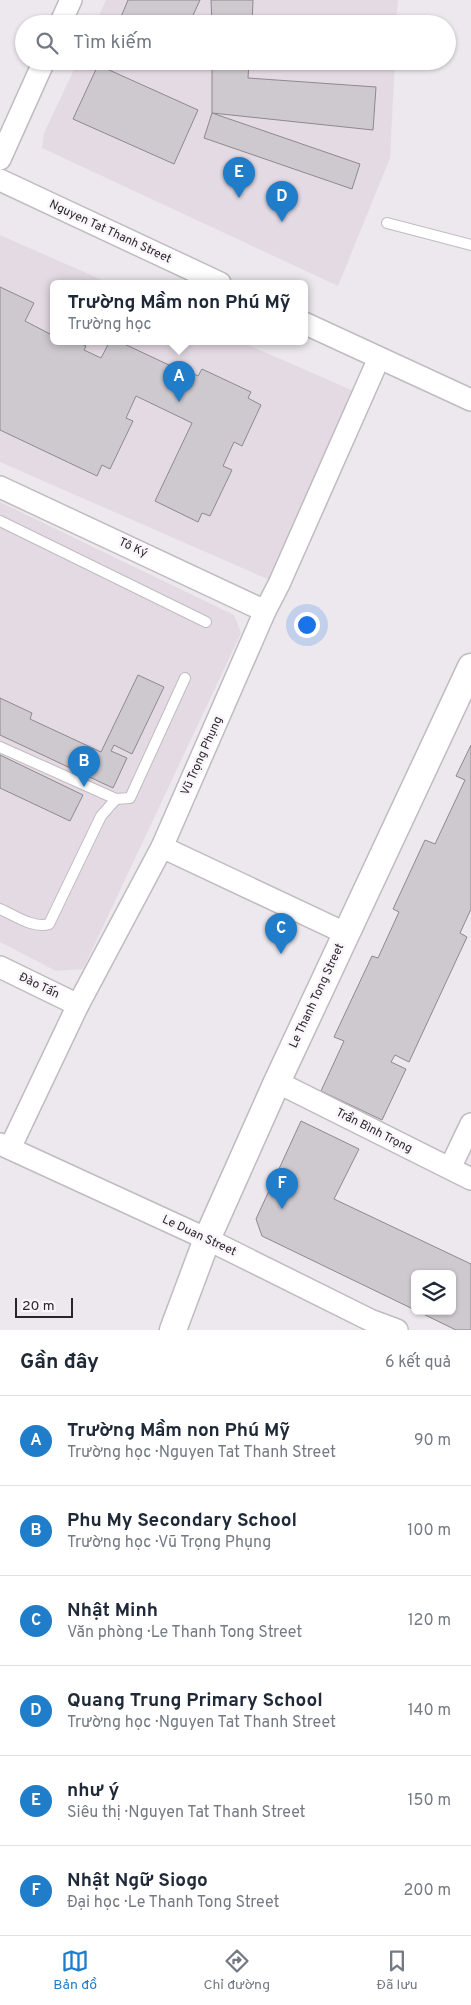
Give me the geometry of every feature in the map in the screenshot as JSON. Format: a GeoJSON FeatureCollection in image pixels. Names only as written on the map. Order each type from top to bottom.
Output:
{"type":"FeatureCollection","features":[{"type":"Feature","properties":{"kind":"street"},"geometry":{"type":"LineString","coordinates":[[64,15],[71,0]]}},
{"type":"Feature","properties":{"kind":"street"},"geometry":{"type":"LineString","coordinates":[[0,160],[40,70]]}},
{"type":"Feature","properties":{"kind":"street","name":"Nguyen Tat Thanh Street"},"geometry":{"type":"LineString","coordinates":[[0,180],[214,280]]}},
{"type":"Feature","properties":{"kind":"street"},"geometry":{"type":"LineString","coordinates":[[308,325],[471,400]]}},
{"type":"Feature","properties":{"kind":"street","name":"Vũ Trọng Phụng"},"geometry":{"type":"LineString","coordinates":[[5,1146],[162,847],[265,611],[279,584],[379,358]]}},
{"type":"Feature","properties":{"kind":"street","name":"Tô Ký"},"geometry":{"type":"LineString","coordinates":[[0,487],[265,611]]}},
{"type":"Feature","properties":{"kind":"street","name":"Le Thanh Tong Street"},"geometry":{"type":"LineString","coordinates":[[172,1330],[207,1239],[277,1082],[471,667]]}},
{"type":"Feature","properties":{"kind":"street"},"geometry":{"type":"LineString","coordinates":[[162,847],[346,934]]}},
{"type":"Feature","properties":{"kind":"street","name":"Đào Tấn"},"geometry":{"type":"LineString","coordinates":[[0,966],[78,1005]]}},
{"type":"Feature","properties":{"kind":"street","name":"Trần Bình Trọng"},"geometry":{"type":"LineString","coordinates":[[277,1082],[471,1179]]}},
{"type":"Feature","properties":{"kind":"street"},"geometry":{"type":"LineString","coordinates":[[450,1168],[471,1124]]}},
{"type":"Feature","properties":{"kind":"street","name":"Le Duan Street"},"geometry":{"type":"LineString","coordinates":[[5,1146],[207,1239],[368,1325],[397,1330]]}},
{"type":"Feature","properties":{"kind":"lane"},"geometry":{"type":"LineString","coordinates":[[387,223],[471,245]]}},
{"type":"Feature","properties":{"kind":"lane"},"geometry":{"type":"LineString","coordinates":[[0,521],[206,622]]}},
{"type":"Feature","properties":{"kind":"lane"},"geometry":{"type":"LineString","coordinates":[[0,747],[116,799],[130,798],[185,678]]}},
{"type":"Feature","properties":{"kind":"lane"},"geometry":{"type":"LineString","coordinates":[[0,909],[43,926],[49,924],[101,816],[116,799]]}},
{"type":"Feature","properties":{"kind":"shaded area"},"geometry":{"type":"Polygon","coordinates":[[[106,0],[398,0],[397,15],[99,15],[106,0]]]}},
{"type":"Feature","properties":{"kind":"shaded area"},"geometry":{"type":"Polygon","coordinates":[[[74,70],[395,70],[390,158],[338,286],[42,148],[44,133],[74,70]]]}},
{"type":"Feature","properties":{"kind":"shaded area"},"geometry":{"type":"Polygon","coordinates":[[[0,235],[102,280],[50,280],[50,345],[248,345],[356,392],[272,581],[0,462],[0,235]]]}},
{"type":"Feature","properties":{"kind":"shaded area"},"geometry":{"type":"Polygon","coordinates":[[[0,502],[234,615],[241,633],[83,969],[56,971],[0,942],[0,502]]]}},
{"type":"Feature","properties":{"kind":"building"},"geometry":{"type":"Polygon","coordinates":[[[128,0],[200,0],[193,15],[122,15],[128,0]]]}},
{"type":"Feature","properties":{"kind":"building"},"geometry":{"type":"Polygon","coordinates":[[[211,0],[253,0],[252,15],[212,15],[211,0]]]}},
{"type":"Feature","properties":{"kind":"building"},"geometry":{"type":"Polygon","coordinates":[[[96,70],[109,70],[198,110],[174,164],[73,119],[96,70]]]}},
{"type":"Feature","properties":{"kind":"building"},"geometry":{"type":"Polygon","coordinates":[[[212,70],[248,70],[248,78],[376,87],[373,130],[212,113],[212,70]]]}},
{"type":"Feature","properties":{"kind":"building"},"geometry":{"type":"Polygon","coordinates":[[[212,113],[360,164],[352,189],[204,138],[212,113]]]}},
{"type":"Feature","properties":{"kind":"building"},"geometry":{"type":"Polygon","coordinates":[[[0,287],[34,303],[25,321],[50,334],[50,345],[84,345],[86,346],[84,350],[101,358],[108,345],[126,345],[171,366],[169,371],[184,379],[188,371],[198,376],[202,369],[251,392],[248,398],[261,405],[242,446],[234,442],[223,466],[232,470],[210,516],[202,513],[198,522],[155,501],[192,423],[136,396],[126,418],[133,421],[110,469],[102,465],[97,476],[0,430],[0,287]]]}},
{"type":"Feature","properties":{"kind":"building"},"geometry":{"type":"Polygon","coordinates":[[[138,675],[164,687],[132,754],[114,745],[111,751],[127,758],[113,788],[0,735],[0,698],[32,713],[30,719],[101,752],[138,675]]]}},
{"type":"Feature","properties":{"kind":"building"},"geometry":{"type":"Polygon","coordinates":[[[471,745],[471,909],[460,933],[467,937],[409,1062],[395,1055],[391,1062],[406,1069],[382,1120],[321,1091],[344,1041],[334,1037],[372,956],[378,958],[399,912],[393,909],[425,840],[435,844],[465,780],[456,776],[471,745]]]}},
{"type":"Feature","properties":{"kind":"building"},"geometry":{"type":"Polygon","coordinates":[[[0,755],[83,795],[70,821],[0,788],[0,755]]]}},
{"type":"Feature","properties":{"kind":"building"},"geometry":{"type":"Polygon","coordinates":[[[301,1121],[359,1149],[334,1199],[471,1264],[471,1330],[456,1330],[425,1315],[456,1315],[456,1270],[411,1270],[411,1308],[262,1236],[256,1219],[301,1121]]]}},
{"type":"Feature","properties":{"kind":"place","name":"như ý"},"geometry":{"type":"Point","coordinates":[239,198]}},
{"type":"Feature","properties":{"kind":"place","name":"Quang Trung Primary School"},"geometry":{"type":"Point","coordinates":[282,222]}},
{"type":"Feature","properties":{"kind":"place","name":"Trường Mầm non Phú Mỹ"},"geometry":{"type":"Point","coordinates":[179,402]}},
{"type":"Feature","properties":{"kind":"place","name":"Phu My Secondary School"},"geometry":{"type":"Point","coordinates":[84,787]}},
{"type":"Feature","properties":{"kind":"place","name":"Nhật Minh"},"geometry":{"type":"Point","coordinates":[281,954]}},
{"type":"Feature","properties":{"kind":"place","name":"Nhật Ngữ Siogo"},"geometry":{"type":"Point","coordinates":[282,1209]}}]}
